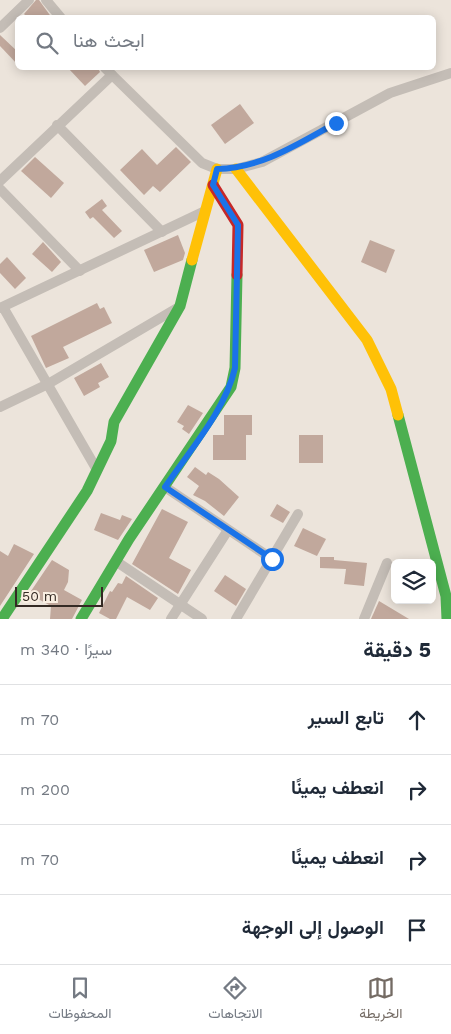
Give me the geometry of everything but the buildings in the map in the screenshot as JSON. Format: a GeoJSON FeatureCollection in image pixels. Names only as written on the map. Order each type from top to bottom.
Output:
{"type":"FeatureCollection","features":[{"type":"Feature","properties":{"kind":"street"},"geometry":{"type":"LineString","coordinates":[[0,28],[29,0]]}},
{"type":"Feature","properties":{"kind":"street"},"geometry":{"type":"LineString","coordinates":[[46,0],[59,15]]}},
{"type":"Feature","properties":{"kind":"street"},"geometry":{"type":"LineString","coordinates":[[0,181],[58,125],[109,71],[202,163],[217,169],[236,169],[262,162],[390,93],[451,73]]}},
{"type":"Feature","properties":{"kind":"street"},"geometry":{"type":"LineString","coordinates":[[58,125],[162,232]]}},
{"type":"Feature","properties":{"kind":"street"},"geometry":{"type":"LineString","coordinates":[[2,619],[87,491],[111,441],[114,422],[180,306],[217,169]]}},
{"type":"Feature","properties":{"kind":"street"},"geometry":{"type":"LineString","coordinates":[[236,169],[367,340],[391,389],[446,596],[447,619]]}},
{"type":"Feature","properties":{"kind":"street"},"geometry":{"type":"LineString","coordinates":[[80,619],[230,387],[235,368],[238,225],[213,185]]}},
{"type":"Feature","properties":{"kind":"street"},"geometry":{"type":"LineString","coordinates":[[0,189],[80,271]]}},
{"type":"Feature","properties":{"kind":"street"},"geometry":{"type":"LineString","coordinates":[[97,470],[2,308],[205,211]]}},
{"type":"Feature","properties":{"kind":"street"},"geometry":{"type":"LineString","coordinates":[[0,407],[48,384],[180,306]]}},
{"type":"Feature","properties":{"kind":"street"},"geometry":{"type":"LineString","coordinates":[[165,487],[272,559]]}},
{"type":"Feature","properties":{"kind":"street"},"geometry":{"type":"LineString","coordinates":[[236,619],[298,514]]}},
{"type":"Feature","properties":{"kind":"street"},"geometry":{"type":"LineString","coordinates":[[171,619],[228,530]]}},
{"type":"Feature","properties":{"kind":"street"},"geometry":{"type":"LineString","coordinates":[[117,562],[202,619]]}},
{"type":"Feature","properties":{"kind":"street"},"geometry":{"type":"LineString","coordinates":[[364,619],[387,563]]}},
{"type":"Feature","properties":{"kind":"traffic: fast"},"geometry":{"type":"LineString","coordinates":[[2,619],[87,491],[111,441],[114,422],[180,306],[192,260]]}},
{"type":"Feature","properties":{"kind":"traffic: fast"},"geometry":{"type":"LineString","coordinates":[[81,619],[129,539],[231,387],[235,368],[237,275]]}},
{"type":"Feature","properties":{"kind":"traffic: fast"},"geometry":{"type":"LineString","coordinates":[[398,415],[446,596],[447,619]]}},
{"type":"Feature","properties":{"kind":"traffic: slow"},"geometry":{"type":"LineString","coordinates":[[192,260],[217,169]]}},
{"type":"Feature","properties":{"kind":"traffic: slow"},"geometry":{"type":"LineString","coordinates":[[236,169],[367,340],[391,389],[398,415]]}},
{"type":"Feature","properties":{"kind":"traffic: jam"},"geometry":{"type":"LineString","coordinates":[[213,185],[238,225],[237,275]]}},
{"type":"Feature","properties":{"kind":"route"},"geometry":{"type":"LineString","coordinates":[[272,559],[165,487],[218,408],[230,387],[235,368],[238,225],[213,185],[217,169],[236,169],[262,162],[336,123]]}}]}
